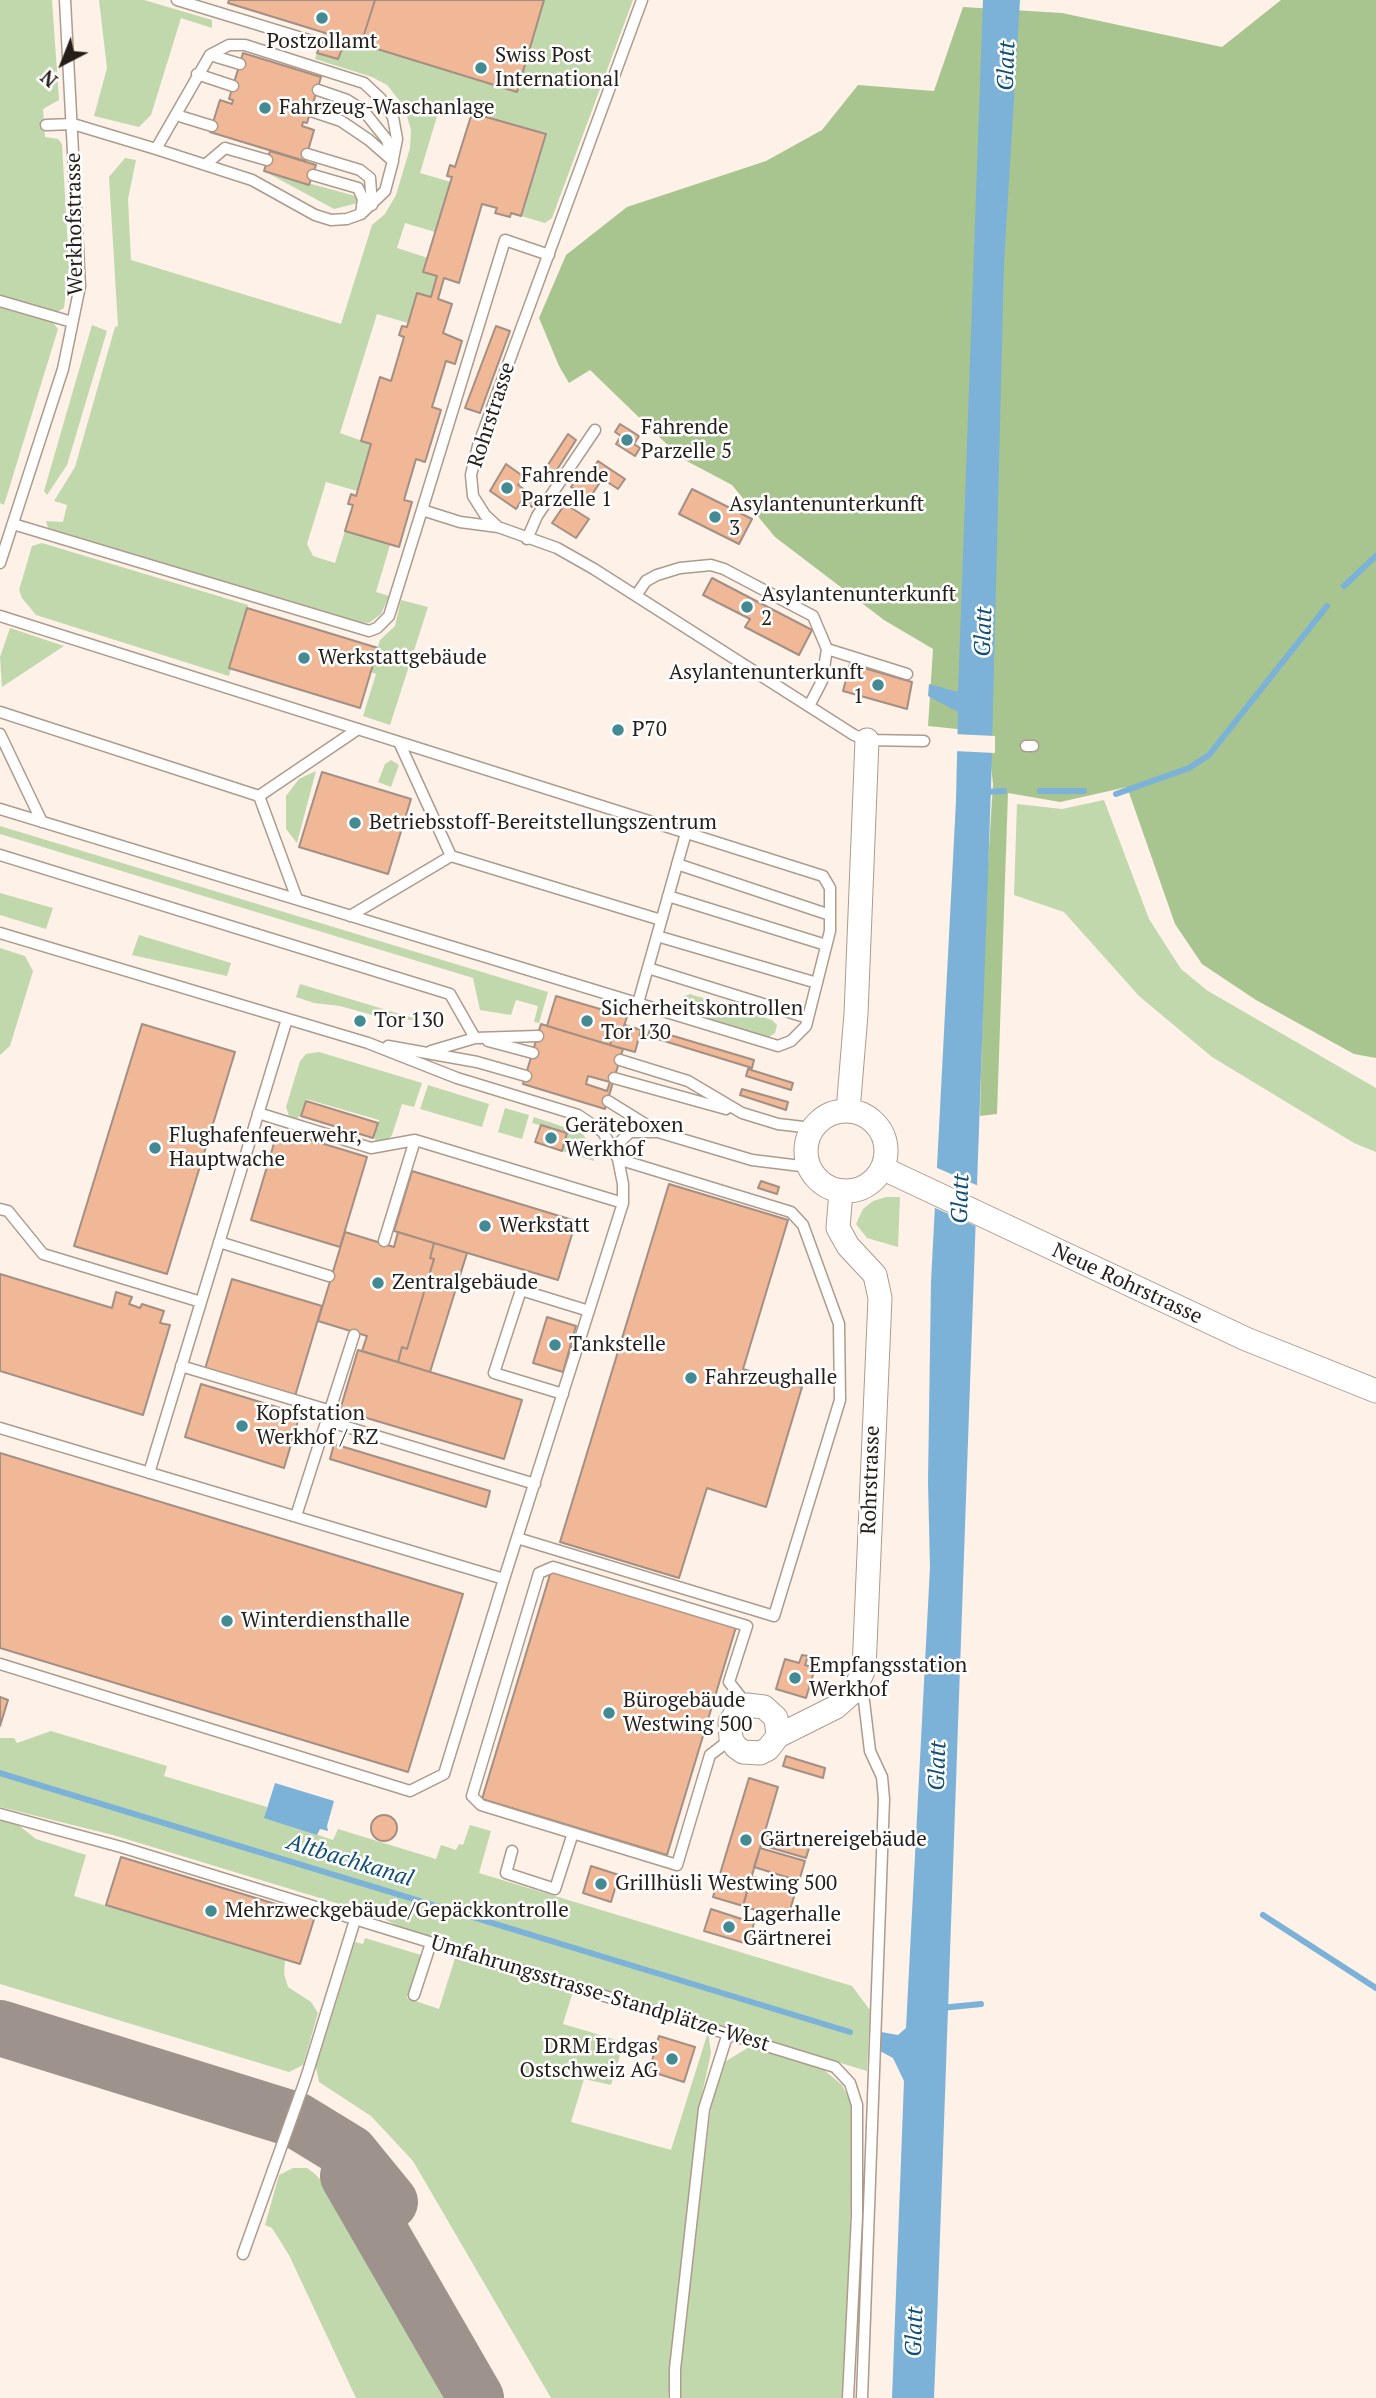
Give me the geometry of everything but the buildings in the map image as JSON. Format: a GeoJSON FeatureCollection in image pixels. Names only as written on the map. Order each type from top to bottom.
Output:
{"type":"FeatureCollection","features":[{"type":"Feature","properties":{"kind":"street"},"geometry":{"type":"LineString","coordinates":[[848,1111],[856,1014],[867,740]]}},
{"type":"Feature","properties":{"kind":"street"},"geometry":{"type":"LineString","coordinates":[[848,1111],[869,1118],[883,1135],[885,1157],[877,1176],[861,1188],[841,1191],[822,1183],[809,1167],[805,1147],[812,1128],[828,1115],[848,1111]]}},
{"type":"Feature","properties":{"kind":"street","name":"Neue Rohrstrasse"},"geometry":{"type":"LineString","coordinates":[[882,1168],[1246,1339],[1376,1391]]}},
{"type":"Feature","properties":{"kind":"street","name":"Rohrstrasse"},"geometry":{"type":"LineString","coordinates":[[841,1191],[838,1228],[848,1246],[864,1260],[875,1275],[880,1298],[864,1670],[854,1691]]}},
{"type":"Feature","properties":{"kind":"street"},"geometry":{"type":"LineString","coordinates":[[778,1736],[778,1727],[771,1712],[764,1707],[747,1705],[733,1715],[729,1731],[731,1739],[743,1752],[751,1754],[768,1749],[778,1736],[836,1707],[854,1691]]}},
{"type":"Feature","properties":{"kind":"lane","name":"Werkhofstrasse"},"geometry":{"type":"LineString","coordinates":[[0,562],[63,369],[80,286],[65,0]]}},
{"type":"Feature","properties":{"kind":"lane"},"geometry":{"type":"LineString","coordinates":[[177,0],[315,42]]}},
{"type":"Feature","properties":{"kind":"lane","name":"Rohrstrasse"},"geometry":{"type":"LineString","coordinates":[[642,0],[478,446],[471,475],[473,496],[485,515],[498,527],[557,548],[636,594],[809,706],[867,740],[924,741]]}},
{"type":"Feature","properties":{"kind":"lane"},"geometry":{"type":"LineString","coordinates":[[46,125],[73,124],[252,180],[315,215],[331,220],[360,214],[385,191],[397,139],[393,117],[381,99],[364,83],[245,45],[229,45],[210,55],[156,149]]}},
{"type":"Feature","properties":{"kind":"lane"},"geometry":{"type":"LineString","coordinates":[[210,55],[240,64]]}},
{"type":"Feature","properties":{"kind":"lane"},"geometry":{"type":"LineString","coordinates":[[197,74],[233,86]]}},
{"type":"Feature","properties":{"kind":"lane"},"geometry":{"type":"LineString","coordinates":[[318,90],[347,100],[363,110],[387,140],[393,161]]}},
{"type":"Feature","properties":{"kind":"lane"},"geometry":{"type":"LineString","coordinates":[[311,111],[341,121],[393,161]]}},
{"type":"Feature","properties":{"kind":"lane"},"geometry":{"type":"LineString","coordinates":[[176,115],[212,126]]}},
{"type":"Feature","properties":{"kind":"lane"},"geometry":{"type":"LineString","coordinates":[[205,165],[225,148],[267,160]]}},
{"type":"Feature","properties":{"kind":"lane"},"geometry":{"type":"LineString","coordinates":[[307,154],[360,170],[370,178],[372,205]]}},
{"type":"Feature","properties":{"kind":"lane"},"geometry":{"type":"LineString","coordinates":[[313,175],[358,188],[363,199],[360,214]]}},
{"type":"Feature","properties":{"kind":"lane"},"geometry":{"type":"LineString","coordinates":[[13,524],[369,631],[377,628],[389,616],[505,240],[549,255]]}},
{"type":"Feature","properties":{"kind":"lane"},"geometry":{"type":"LineString","coordinates":[[0,301],[72,323]]}},
{"type":"Feature","properties":{"kind":"lane"},"geometry":{"type":"LineString","coordinates":[[527,539],[537,516],[595,430]]}},
{"type":"Feature","properties":{"kind":"lane"},"geometry":{"type":"LineString","coordinates":[[422,509],[460,522],[498,527]]}},
{"type":"Feature","properties":{"kind":"lane"},"geometry":{"type":"LineString","coordinates":[[636,594],[646,581],[680,568],[711,565],[724,569],[813,616],[827,649],[822,681],[809,706]]}},
{"type":"Feature","properties":{"kind":"lane"},"geometry":{"type":"LineString","coordinates":[[0,616],[824,877],[830,888],[826,945],[806,1026],[790,1041],[778,1046],[0,809]]}},
{"type":"Feature","properties":{"kind":"lane"},"geometry":{"type":"LineString","coordinates":[[827,649],[907,674]]}},
{"type":"Feature","properties":{"kind":"lane"},"geometry":{"type":"LineString","coordinates":[[0,712],[259,796]]}},
{"type":"Feature","properties":{"kind":"lane"},"geometry":{"type":"LineString","coordinates":[[259,796],[358,729]]}},
{"type":"Feature","properties":{"kind":"lane"},"geometry":{"type":"LineString","coordinates":[[0,734],[42,822]]}},
{"type":"Feature","properties":{"kind":"lane"},"geometry":{"type":"LineString","coordinates":[[399,742],[451,856]]}},
{"type":"Feature","properties":{"kind":"lane"},"geometry":{"type":"LineString","coordinates":[[259,796],[297,900]]}},
{"type":"Feature","properties":{"kind":"lane"},"geometry":{"type":"LineString","coordinates":[[638,1003],[686,833]]}},
{"type":"Feature","properties":{"kind":"lane"},"geometry":{"type":"LineString","coordinates":[[0,855],[450,994],[475,1038],[533,1053]]}},
{"type":"Feature","properties":{"kind":"lane"},"geometry":{"type":"LineString","coordinates":[[350,916],[451,856],[661,920]]}},
{"type":"Feature","properties":{"kind":"lane"},"geometry":{"type":"LineString","coordinates":[[677,864],[830,915]]}},
{"type":"Feature","properties":{"kind":"lane"},"geometry":{"type":"LineString","coordinates":[[668,896],[826,945]]}},
{"type":"Feature","properties":{"kind":"lane"},"geometry":{"type":"LineString","coordinates":[[0,933],[368,1043],[457,1078],[579,1115],[603,1132],[616,1154],[623,1203],[444,1774],[410,1791],[0,1664]]}},
{"type":"Feature","properties":{"kind":"lane"},"geometry":{"type":"LineString","coordinates":[[657,936],[817,983]]}},
{"type":"Feature","properties":{"kind":"lane"},"geometry":{"type":"LineString","coordinates":[[648,968],[808,1018]]}},
{"type":"Feature","properties":{"kind":"lane"},"geometry":{"type":"LineString","coordinates":[[149,1473],[287,1019]]}},
{"type":"Feature","properties":{"kind":"lane"},"geometry":{"type":"LineString","coordinates":[[428,1052],[475,1038],[538,1036]]}},
{"type":"Feature","properties":{"kind":"lane"},"geometry":{"type":"LineString","coordinates":[[368,1043],[428,1052],[526,1076]]}},
{"type":"Feature","properties":{"kind":"lane"},"geometry":{"type":"LineString","coordinates":[[620,1060],[688,1081],[742,1113]]}},
{"type":"Feature","properties":{"kind":"lane"},"geometry":{"type":"LineString","coordinates":[[614,1078],[778,1124],[812,1128]]}},
{"type":"Feature","properties":{"kind":"lane"},"geometry":{"type":"LineString","coordinates":[[608,1101],[658,1132],[752,1160],[809,1167]]}},
{"type":"Feature","properties":{"kind":"lane"},"geometry":{"type":"LineString","coordinates":[[258,1113],[371,1148],[415,1140],[623,1203]]}},
{"type":"Feature","properties":{"kind":"lane"},"geometry":{"type":"LineString","coordinates":[[616,1154],[630,1132],[658,1132]]}},
{"type":"Feature","properties":{"kind":"lane"},"geometry":{"type":"LineString","coordinates":[[384,1241],[415,1140]]}},
{"type":"Feature","properties":{"kind":"lane"},"geometry":{"type":"LineString","coordinates":[[517,1538],[774,1616],[839,1400],[839,1324],[803,1226],[791,1212],[616,1154]]}},
{"type":"Feature","properties":{"kind":"lane"},"geometry":{"type":"LineString","coordinates":[[0,1209],[8,1211],[43,1254],[201,1302]]}},
{"type":"Feature","properties":{"kind":"lane"},"geometry":{"type":"LineString","coordinates":[[219,1242],[329,1276]]}},
{"type":"Feature","properties":{"kind":"lane"},"geometry":{"type":"LineString","coordinates":[[563,1394],[494,1373],[521,1290],[589,1311]]}},
{"type":"Feature","properties":{"kind":"lane"},"geometry":{"type":"LineString","coordinates":[[296,1516],[354,1335]]}},
{"type":"Feature","properties":{"kind":"lane"},"geometry":{"type":"LineString","coordinates":[[181,1366],[535,1484]]}},
{"type":"Feature","properties":{"kind":"lane"},"geometry":{"type":"LineString","coordinates":[[0,1428],[503,1579]]}},
{"type":"Feature","properties":{"kind":"lane"},"geometry":{"type":"LineString","coordinates":[[731,1739],[710,1755],[677,1865],[481,1805],[472,1796],[538,1573],[553,1567],[747,1626],[729,1682],[747,1705]]}},
{"type":"Feature","properties":{"kind":"lane"},"geometry":{"type":"LineString","coordinates":[[854,1691],[864,1701],[870,1751],[882,1777],[884,1799],[862,2398]]}},
{"type":"Feature","properties":{"kind":"lane","name":"Umfahrungsstrasse-Standplätze-West"},"geometry":{"type":"LineString","coordinates":[[0,1814],[121,1847],[829,2064],[845,2076],[855,2092],[857,2216],[848,2398]]}},
{"type":"Feature","properties":{"kind":"lane"},"geometry":{"type":"LineString","coordinates":[[512,1851],[506,1873],[555,1889],[573,1833]]}},
{"type":"Feature","properties":{"kind":"lane"},"geometry":{"type":"LineString","coordinates":[[243,2254],[306,2078],[355,1920]]}},
{"type":"Feature","properties":{"kind":"lane"},"geometry":{"type":"LineString","coordinates":[[414,1995],[431,1943]]}},
{"type":"Feature","properties":{"kind":"lane"},"geometry":{"type":"LineString","coordinates":[[675,2398],[675,2370],[704,2109],[728,2033]]}},
{"type":"Feature","properties":{"kind":"green space"},"geometry":{"type":"Polygon","coordinates":[[[0,0],[52,0],[59,100],[43,109],[45,137],[58,139],[62,144],[69,265],[64,308],[55,313],[0,296],[0,0]]]}},
{"type":"Feature","properties":{"kind":"green space"},"geometry":{"type":"Polygon","coordinates":[[[99,0],[144,0],[212,20],[212,28],[181,18],[151,115],[139,127],[94,116],[107,68],[99,0]]]}},
{"type":"Feature","properties":{"kind":"green space"},"geometry":{"type":"Polygon","coordinates":[[[544,0],[633,0],[552,218],[545,223],[521,216],[546,135],[450,106],[438,113],[420,173],[451,182],[435,232],[405,223],[397,248],[428,258],[423,272],[437,276],[431,297],[417,293],[408,323],[377,314],[340,433],[371,444],[357,491],[326,482],[307,544],[313,556],[335,563],[345,531],[390,545],[376,592],[389,596],[381,614],[369,623],[358,622],[48,528],[46,521],[63,522],[67,505],[54,501],[75,467],[115,327],[118,326],[109,177],[125,158],[136,160],[128,199],[131,260],[341,324],[372,225],[385,214],[396,195],[410,148],[411,130],[404,106],[387,85],[372,77],[315,59],[323,32],[516,91],[544,0]]]}},
{"type":"Feature","properties":{"kind":"green space"},"geometry":{"type":"Polygon","coordinates":[[[1281,0],[1376,0],[1376,1058],[1354,1054],[1256,1000],[1202,964],[1175,924],[1127,787],[1060,802],[1008,793],[997,1114],[980,1116],[985,912],[993,784],[987,732],[928,726],[933,649],[884,620],[775,537],[732,485],[681,458],[590,370],[569,383],[539,318],[566,255],[627,207],[766,161],[822,130],[858,85],[934,91],[963,7],[1062,13],[1222,47],[1281,0]]]}},
{"type":"Feature","properties":{"kind":"green space"},"geometry":{"type":"Polygon","coordinates":[[[264,171],[359,197],[358,203],[334,209],[264,171]]]}},
{"type":"Feature","properties":{"kind":"green space"},"geometry":{"type":"Polygon","coordinates":[[[0,306],[52,321],[58,329],[4,505],[0,503],[0,306]]]}},
{"type":"Feature","properties":{"kind":"green space"},"geometry":{"type":"Polygon","coordinates":[[[92,325],[107,331],[67,465],[47,495],[44,491],[92,325]]]}},
{"type":"Feature","properties":{"kind":"green space"},"geometry":{"type":"Polygon","coordinates":[[[42,543],[248,605],[229,676],[36,615],[19,590],[32,546],[42,543]]]}},
{"type":"Feature","properties":{"kind":"green space"},"geometry":{"type":"Polygon","coordinates":[[[401,600],[428,607],[390,725],[363,716],[376,674],[371,672],[380,640],[395,626],[401,600]]]}},
{"type":"Feature","properties":{"kind":"green space"},"geometry":{"type":"Polygon","coordinates":[[[10,628],[64,646],[2,687],[0,657],[10,628]]]}},
{"type":"Feature","properties":{"kind":"green space"},"geometry":{"type":"Polygon","coordinates":[[[391,760],[399,765],[391,787],[378,782],[385,764],[391,760]]]}},
{"type":"Feature","properties":{"kind":"green space"},"geometry":{"type":"Polygon","coordinates":[[[316,771],[297,843],[286,829],[286,796],[299,779],[316,771]]]}},
{"type":"Feature","properties":{"kind":"green space"},"geometry":{"type":"Polygon","coordinates":[[[1104,800],[1149,919],[1181,969],[1208,991],[1376,1088],[1376,1152],[1354,1143],[1212,1057],[1139,996],[1064,912],[1014,895],[1017,804],[1062,809],[1104,800]]]}},
{"type":"Feature","properties":{"kind":"green space"},"geometry":{"type":"Polygon","coordinates":[[[0,826],[548,992],[539,1023],[534,1022],[538,1006],[516,1000],[511,1015],[480,1010],[473,978],[0,834],[0,826]]]}},
{"type":"Feature","properties":{"kind":"green space"},"geometry":{"type":"Polygon","coordinates":[[[0,893],[53,908],[46,929],[0,915],[0,893]]]}},
{"type":"Feature","properties":{"kind":"green space"},"geometry":{"type":"Polygon","coordinates":[[[139,935],[231,963],[227,976],[132,955],[139,935]]]}},
{"type":"Feature","properties":{"kind":"green space"},"geometry":{"type":"Polygon","coordinates":[[[0,948],[25,956],[33,971],[10,1046],[0,1055],[0,948]]]}},
{"type":"Feature","properties":{"kind":"green space"},"geometry":{"type":"Polygon","coordinates":[[[300,984],[420,1020],[390,1020],[340,1006],[314,1003],[296,997],[300,984]]]}},
{"type":"Feature","properties":{"kind":"green space"},"geometry":{"type":"Polygon","coordinates":[[[690,994],[772,1020],[777,1025],[775,1033],[769,1037],[683,1012],[680,1005],[683,997],[690,994]]]}},
{"type":"Feature","properties":{"kind":"green space"},"geometry":{"type":"Polygon","coordinates":[[[319,1052],[422,1083],[414,1107],[402,1104],[392,1135],[386,1142],[377,1144],[374,1137],[379,1120],[306,1099],[301,1115],[296,1119],[289,1116],[286,1107],[300,1061],[306,1054],[319,1052]]]}},
{"type":"Feature","properties":{"kind":"green space"},"geometry":{"type":"Polygon","coordinates":[[[428,1085],[489,1104],[482,1127],[420,1109],[428,1085]]]}},
{"type":"Feature","properties":{"kind":"green space"},"geometry":{"type":"Polygon","coordinates":[[[505,1108],[529,1115],[522,1139],[498,1132],[505,1108]]]}},
{"type":"Feature","properties":{"kind":"green space"},"geometry":{"type":"Polygon","coordinates":[[[534,1117],[582,1133],[593,1149],[594,1161],[562,1151],[567,1133],[532,1123],[534,1117]]]}},
{"type":"Feature","properties":{"kind":"green space"},"geometry":{"type":"Polygon","coordinates":[[[900,1197],[898,1247],[867,1238],[856,1224],[863,1209],[873,1201],[900,1197]]]}},
{"type":"Feature","properties":{"kind":"green space"},"geometry":{"type":"Polygon","coordinates":[[[51,1731],[167,1766],[164,1776],[267,1807],[265,1817],[333,1840],[338,1829],[436,1859],[441,1845],[456,1850],[459,1844],[463,1845],[470,1825],[491,1831],[479,1873],[852,1986],[870,2010],[867,2071],[405,1930],[379,1916],[113,1835],[0,1807],[0,1738],[14,1738],[17,1743],[51,1731]]]}},
{"type":"Feature","properties":{"kind":"green space"},"geometry":{"type":"Polygon","coordinates":[[[0,1819],[17,1824],[36,1839],[86,1855],[74,1896],[285,1960],[284,1974],[288,1987],[311,2002],[318,2013],[303,2065],[289,2072],[0,1984],[0,1819]]]}},
{"type":"Feature","properties":{"kind":"green space"},"geometry":{"type":"Polygon","coordinates":[[[365,1938],[421,1955],[407,1998],[439,2009],[456,1955],[573,1991],[563,2024],[624,2042],[611,2085],[584,2079],[571,2122],[671,2150],[708,2032],[711,2053],[700,2103],[668,2398],[551,2398],[413,2161],[371,2116],[319,2082],[316,2067],[355,1942],[363,1944],[365,1938]]]}},
{"type":"Feature","properties":{"kind":"green space"},"geometry":{"type":"Polygon","coordinates":[[[751,2046],[824,2070],[842,2085],[851,2103],[853,2143],[844,2398],[681,2398],[680,2369],[712,2098],[726,2061],[751,2046]]]}},
{"type":"Feature","properties":{"kind":"green space"},"geometry":{"type":"Polygon","coordinates":[[[293,2168],[307,2168],[315,2174],[351,2212],[375,2253],[372,2255],[443,2379],[450,2398],[356,2398],[289,2255],[272,2228],[265,2225],[279,2175],[293,2168]]]}},
{"type":"Feature","properties":{"kind":"water","name":"Glatt"},"geometry":{"type":"Polygon","coordinates":[[[983,0],[1020,0],[1004,263],[991,788],[937,2321],[934,2398],[892,2398],[904,2081],[893,2058],[880,2051],[881,2032],[898,2035],[906,2028],[930,1567],[928,1482],[931,1282],[956,801],[958,712],[928,696],[929,684],[958,692],[983,0]]]}},
{"type":"Feature","properties":{"kind":"water"},"geometry":{"type":"Polygon","coordinates":[[[275,1783],[334,1801],[328,1831],[320,1829],[317,1835],[264,1818],[275,1783]]]}},
{"type":"Feature","properties":{"kind":"pier"},"geometry":{"type":"Polygon","coordinates":[[[954,734],[995,736],[995,753],[954,751],[954,734]]]}},
{"type":"Feature","properties":{"kind":"pier"},"geometry":{"type":"Polygon","coordinates":[[[935,1167],[981,1187],[980,1228],[933,1207],[935,1167]]]}},
{"type":"Feature","properties":{"kind":"waterway"},"geometry":{"type":"LineString","coordinates":[[1344,586],[1376,556]]}},
{"type":"Feature","properties":{"kind":"waterway"},"geometry":{"type":"LineString","coordinates":[[1116,794],[1189,768],[1209,755],[1327,606]]}},
{"type":"Feature","properties":{"kind":"waterway"},"geometry":{"type":"LineString","coordinates":[[985,792],[1004,791]]}},
{"type":"Feature","properties":{"kind":"waterway"},"geometry":{"type":"LineString","coordinates":[[1040,791],[1084,791]]}},
{"type":"Feature","properties":{"kind":"waterway","name":"Altbachkanal"},"geometry":{"type":"LineString","coordinates":[[0,1773],[850,2032]]}},
{"type":"Feature","properties":{"kind":"waterway"},"geometry":{"type":"LineString","coordinates":[[1263,1915],[1376,1988]]}},
{"type":"Feature","properties":{"kind":"waterway"},"geometry":{"type":"LineString","coordinates":[[941,2008],[981,2004]]}},
{"type":"Feature","properties":{"kind":"taxiway"},"geometry":{"type":"LineString","coordinates":[[0,2028],[296,2120],[350,2153],[390,2202]]}},
{"type":"Feature","properties":{"kind":"taxiway"},"geometry":{"type":"LineString","coordinates":[[348,2176],[476,2398]]}},
{"type":"Feature","properties":{"kind":"place","name":"Postzollamt"},"geometry":{"type":"Point","coordinates":[322,18]}},
{"type":"Feature","properties":{"kind":"place","name":"Swiss Post International"},"geometry":{"type":"Point","coordinates":[481,68]}},
{"type":"Feature","properties":{"kind":"place","name":"Fahrzeug-Waschanlage"},"geometry":{"type":"Point","coordinates":[265,108]}},
{"type":"Feature","properties":{"kind":"place","name":"Fahrende Parzelle 5"},"geometry":{"type":"Point","coordinates":[627,440]}},
{"type":"Feature","properties":{"kind":"place","name":"Fahrende Parzelle 1"},"geometry":{"type":"Point","coordinates":[507,488]}},
{"type":"Feature","properties":{"kind":"place","name":"Asylantenunterkunft 3"},"geometry":{"type":"Point","coordinates":[715,517]}},
{"type":"Feature","properties":{"kind":"place","name":"Asylantenunterkunft 2"},"geometry":{"type":"Point","coordinates":[747,607]}},
{"type":"Feature","properties":{"kind":"place","name":"Werkstattgebäude"},"geometry":{"type":"Point","coordinates":[304,658]}},
{"type":"Feature","properties":{"kind":"place","name":"Asylantenunterkunft 1"},"geometry":{"type":"Point","coordinates":[878,685]}},
{"type":"Feature","properties":{"kind":"place","name":"P70"},"geometry":{"type":"Point","coordinates":[618,730]}},
{"type":"Feature","properties":{"kind":"place","name":"Betriebsstoff-Bereitstellungszentrum"},"geometry":{"type":"Point","coordinates":[355,823]}},
{"type":"Feature","properties":{"kind":"place","name":"Tor 130"},"geometry":{"type":"Point","coordinates":[360,1021]}},
{"type":"Feature","properties":{"kind":"place","name":"Sicherheitskontrollen Tor 130"},"geometry":{"type":"Point","coordinates":[587,1021]}},
{"type":"Feature","properties":{"kind":"place","name":"Geräteboxen Werkhof"},"geometry":{"type":"Point","coordinates":[551,1138]}},
{"type":"Feature","properties":{"kind":"place","name":"Flughafenfeuerwehr, Hauptwache"},"geometry":{"type":"Point","coordinates":[155,1148]}},
{"type":"Feature","properties":{"kind":"place","name":"Werkstatt"},"geometry":{"type":"Point","coordinates":[485,1226]}},
{"type":"Feature","properties":{"kind":"place","name":"Zentralgebäude"},"geometry":{"type":"Point","coordinates":[378,1283]}},
{"type":"Feature","properties":{"kind":"place","name":"Tankstelle"},"geometry":{"type":"Point","coordinates":[555,1345]}},
{"type":"Feature","properties":{"kind":"place","name":"Fahrzeughalle"},"geometry":{"type":"Point","coordinates":[691,1378]}},
{"type":"Feature","properties":{"kind":"place","name":"Kopfstation Werkhof / RZ"},"geometry":{"type":"Point","coordinates":[242,1426]}},
{"type":"Feature","properties":{"kind":"place","name":"Winterdiensthalle"},"geometry":{"type":"Point","coordinates":[227,1621]}},
{"type":"Feature","properties":{"kind":"place","name":"Empfangsstation Werkhof"},"geometry":{"type":"Point","coordinates":[795,1678]}},
{"type":"Feature","properties":{"kind":"place","name":"Bürogebäude Westwing 500"},"geometry":{"type":"Point","coordinates":[609,1713]}},
{"type":"Feature","properties":{"kind":"place","name":"Gärtnereigebäude"},"geometry":{"type":"Point","coordinates":[746,1840]}},
{"type":"Feature","properties":{"kind":"place","name":"Grillhüsli Westwing 500"},"geometry":{"type":"Point","coordinates":[601,1884]}},
{"type":"Feature","properties":{"kind":"place","name":"Mehrzweckgebäude/Gepäckkontrolle"},"geometry":{"type":"Point","coordinates":[211,1911]}},
{"type":"Feature","properties":{"kind":"place","name":"Lagerhalle Gärtnerei"},"geometry":{"type":"Point","coordinates":[729,1927]}},
{"type":"Feature","properties":{"kind":"place","name":"DRM Erdgas Ostschweiz AG"},"geometry":{"type":"Point","coordinates":[672,2059]}}]}
